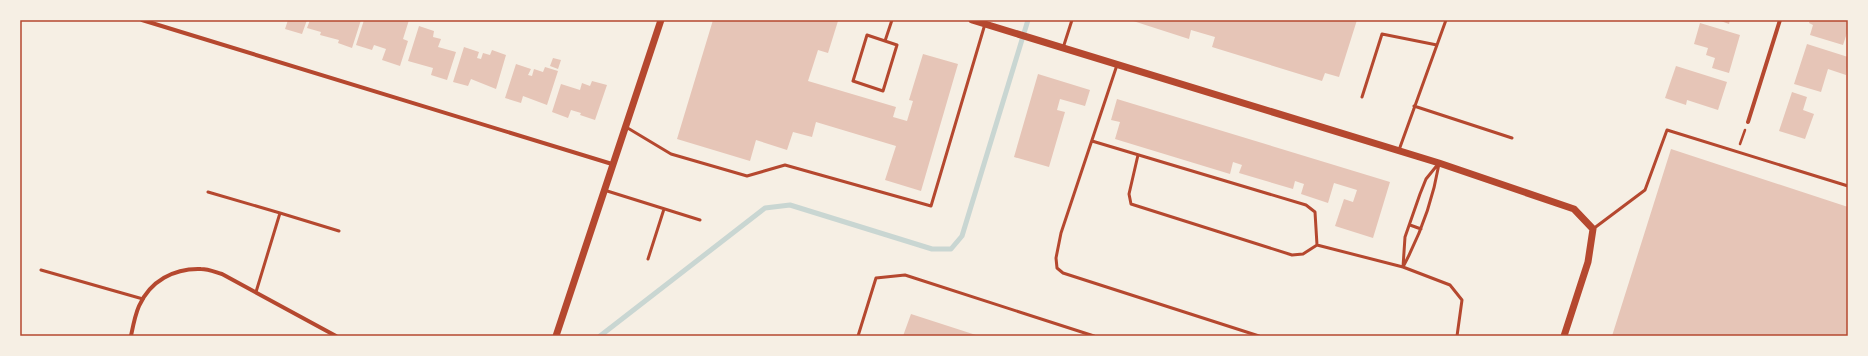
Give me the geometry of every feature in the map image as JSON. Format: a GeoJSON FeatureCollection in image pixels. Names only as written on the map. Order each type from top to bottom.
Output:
{"type":"FeatureCollection","features":[{"type":"Feature","properties":{"kind":"street"},"geometry":{"type":"LineString","coordinates":[[142,20],[612,164]]}},
{"type":"Feature","properties":{"kind":"street"},"geometry":{"type":"LineString","coordinates":[[556,336],[624,126],[661,20]]}},
{"type":"Feature","properties":{"kind":"street"},"geometry":{"type":"LineString","coordinates":[[972,20],[1439,163],[1574,209],[1593,229],[1588,262],[1564,336]]}},
{"type":"Feature","properties":{"kind":"street"},"geometry":{"type":"LineString","coordinates":[[1748,122],[1780,20]]}},
{"type":"Feature","properties":{"kind":"street"},"geometry":{"type":"LineString","coordinates":[[131,336],[139,306],[155,284],[168,274],[185,269],[202,269],[222,274],[336,336]]}},
{"type":"Feature","properties":{"kind":"lane"},"geometry":{"type":"LineString","coordinates":[[885,41],[892,20]]}},
{"type":"Feature","properties":{"kind":"lane"},"geometry":{"type":"LineString","coordinates":[[1063,48],[1072,20]]}},
{"type":"Feature","properties":{"kind":"lane"},"geometry":{"type":"LineString","coordinates":[[1399,151],[1446,20]]}},
{"type":"Feature","properties":{"kind":"lane"},"geometry":{"type":"LineString","coordinates":[[624,126],[671,154],[747,176],[785,165],[931,206],[985,24]]}},
{"type":"Feature","properties":{"kind":"lane"},"geometry":{"type":"LineString","coordinates":[[1362,97],[1382,34],[1437,45]]}},
{"type":"Feature","properties":{"kind":"lane"},"geometry":{"type":"LineString","coordinates":[[867,35],[885,41],[897,45],[883,91],[853,81],[867,35]]}},
{"type":"Feature","properties":{"kind":"lane"},"geometry":{"type":"LineString","coordinates":[[1117,65],[1061,233],[1056,258],[1057,268],[1063,273],[1259,336]]}},
{"type":"Feature","properties":{"kind":"lane"},"geometry":{"type":"LineString","coordinates":[[1414,106],[1512,138]]}},
{"type":"Feature","properties":{"kind":"lane"},"geometry":{"type":"LineString","coordinates":[[1593,229],[1645,190],[1667,130],[1848,186]]}},
{"type":"Feature","properties":{"kind":"lane"},"geometry":{"type":"LineString","coordinates":[[1092,142],[1306,205],[1315,212],[1317,245]]}},
{"type":"Feature","properties":{"kind":"lane"},"geometry":{"type":"LineString","coordinates":[[1138,155],[1129,194],[1131,204],[1292,255],[1303,254],[1317,245],[1403,267],[1450,285],[1462,300],[1457,336]]}},
{"type":"Feature","properties":{"kind":"lane"},"geometry":{"type":"LineString","coordinates":[[1403,267],[1405,238],[1426,179],[1439,163]]}},
{"type":"Feature","properties":{"kind":"lane"},"geometry":{"type":"LineString","coordinates":[[1403,267],[1416,242],[1421,228],[1435,187],[1439,163]]}},
{"type":"Feature","properties":{"kind":"lane"},"geometry":{"type":"LineString","coordinates":[[603,190],[700,220]]}},
{"type":"Feature","properties":{"kind":"lane"},"geometry":{"type":"LineString","coordinates":[[208,192],[339,231]]}},
{"type":"Feature","properties":{"kind":"lane"},"geometry":{"type":"LineString","coordinates":[[648,259],[664,208]]}},
{"type":"Feature","properties":{"kind":"lane"},"geometry":{"type":"LineString","coordinates":[[256,292],[280,213]]}},
{"type":"Feature","properties":{"kind":"lane"},"geometry":{"type":"LineString","coordinates":[[1410,225],[1421,228]]}},
{"type":"Feature","properties":{"kind":"lane"},"geometry":{"type":"LineString","coordinates":[[41,270],[143,299]]}},
{"type":"Feature","properties":{"kind":"lane"},"geometry":{"type":"LineString","coordinates":[[858,336],[876,278],[905,275],[1094,336]]}},
{"type":"Feature","properties":{"kind":"path"},"geometry":{"type":"LineString","coordinates":[[1737,152],[1748,122]]}},
{"type":"Feature","properties":{"kind":"building"},"geometry":{"type":"Polygon","coordinates":[[[288,20],[307,20],[302,34],[285,29],[288,20]]]}},
{"type":"Feature","properties":{"kind":"building"},"geometry":{"type":"Polygon","coordinates":[[[310,20],[361,20],[352,48],[338,43],[339,40],[320,35],[321,32],[307,28],[310,20]]]}},
{"type":"Feature","properties":{"kind":"building"},"geometry":{"type":"Polygon","coordinates":[[[364,20],[409,20],[403,39],[408,41],[400,66],[382,60],[386,49],[374,45],[372,50],[356,45],[364,20]]]}},
{"type":"Feature","properties":{"kind":"building"},"geometry":{"type":"Polygon","coordinates":[[[713,20],[838,21],[828,53],[818,50],[808,81],[896,107],[893,117],[907,121],[913,101],[909,100],[923,54],[958,64],[921,191],[885,180],[896,146],[816,122],[812,137],[793,132],[787,150],[756,140],[750,161],[677,139],[713,20]]]}},
{"type":"Feature","properties":{"kind":"building"},"geometry":{"type":"Polygon","coordinates":[[[1130,20],[1357,20],[1339,77],[1325,73],[1322,81],[1212,47],[1215,37],[1191,30],[1189,39],[1130,20]]]}},
{"type":"Feature","properties":{"kind":"building"},"geometry":{"type":"Polygon","coordinates":[[[1718,20],[1730,20],[1729,24],[1718,20]]]}},
{"type":"Feature","properties":{"kind":"building"},"geometry":{"type":"Polygon","coordinates":[[[1810,20],[1848,20],[1848,30],[1843,45],[1810,35],[1813,25],[1809,23],[1810,20]]]}},
{"type":"Feature","properties":{"kind":"building"},"geometry":{"type":"Polygon","coordinates":[[[1700,23],[1740,35],[1729,73],[1712,68],[1715,58],[1706,55],[1708,48],[1694,44],[1700,23]]]}},
{"type":"Feature","properties":{"kind":"building"},"geometry":{"type":"Polygon","coordinates":[[[419,26],[434,31],[433,37],[441,39],[438,47],[456,52],[447,80],[431,75],[433,68],[408,61],[419,26]]]}},
{"type":"Feature","properties":{"kind":"building"},"geometry":{"type":"Polygon","coordinates":[[[1807,44],[1848,57],[1846,75],[1828,69],[1821,92],[1794,84],[1807,44]]]}},
{"type":"Feature","properties":{"kind":"building"},"geometry":{"type":"Polygon","coordinates":[[[464,47],[479,52],[477,58],[481,59],[483,53],[490,55],[492,50],[506,55],[496,89],[471,79],[468,86],[453,82],[464,47]]]}},
{"type":"Feature","properties":{"kind":"building"},"geometry":{"type":"Polygon","coordinates":[[[553,58],[561,60],[558,69],[550,66],[553,58]]]}},
{"type":"Feature","properties":{"kind":"building"},"geometry":{"type":"Polygon","coordinates":[[[516,64],[531,69],[528,75],[532,76],[534,69],[543,72],[545,67],[558,71],[547,105],[523,96],[521,103],[505,98],[516,64]]]}},
{"type":"Feature","properties":{"kind":"building"},"geometry":{"type":"Polygon","coordinates":[[[1676,66],[1727,82],[1718,110],[1687,100],[1686,105],[1665,98],[1676,66]]]}},
{"type":"Feature","properties":{"kind":"building"},"geometry":{"type":"Polygon","coordinates":[[[1038,74],[1090,90],[1085,106],[1060,99],[1057,110],[1065,112],[1049,167],[1014,157],[1038,74]]]}},
{"type":"Feature","properties":{"kind":"building"},"geometry":{"type":"Polygon","coordinates":[[[592,81],[607,85],[595,120],[571,110],[568,118],[552,112],[561,84],[580,90],[582,83],[590,86],[592,81]]]}},
{"type":"Feature","properties":{"kind":"building"},"geometry":{"type":"Polygon","coordinates":[[[1792,92],[1807,97],[1803,110],[1814,114],[1805,139],[1779,131],[1792,92]]]}},
{"type":"Feature","properties":{"kind":"building"},"geometry":{"type":"Polygon","coordinates":[[[1117,99],[1390,182],[1373,238],[1335,226],[1344,199],[1353,202],[1357,190],[1334,183],[1328,203],[1301,194],[1304,184],[1295,181],[1293,189],[1239,173],[1242,165],[1233,162],[1230,174],[1115,139],[1120,122],[1111,120],[1117,99]]]}},
{"type":"Feature","properties":{"kind":"building"},"geometry":{"type":"Polygon","coordinates":[[[1671,149],[1848,207],[1848,336],[1612,336],[1671,149]]]}},
{"type":"Feature","properties":{"kind":"building"},"geometry":{"type":"Polygon","coordinates":[[[911,314],[979,336],[903,336],[911,314]]]}},
{"type":"Feature","properties":{"kind":"waterway"},"geometry":{"type":"LineString","coordinates":[[600,336],[765,208],[790,205],[932,249],[951,249],[962,236],[1028,20]]}}]}
